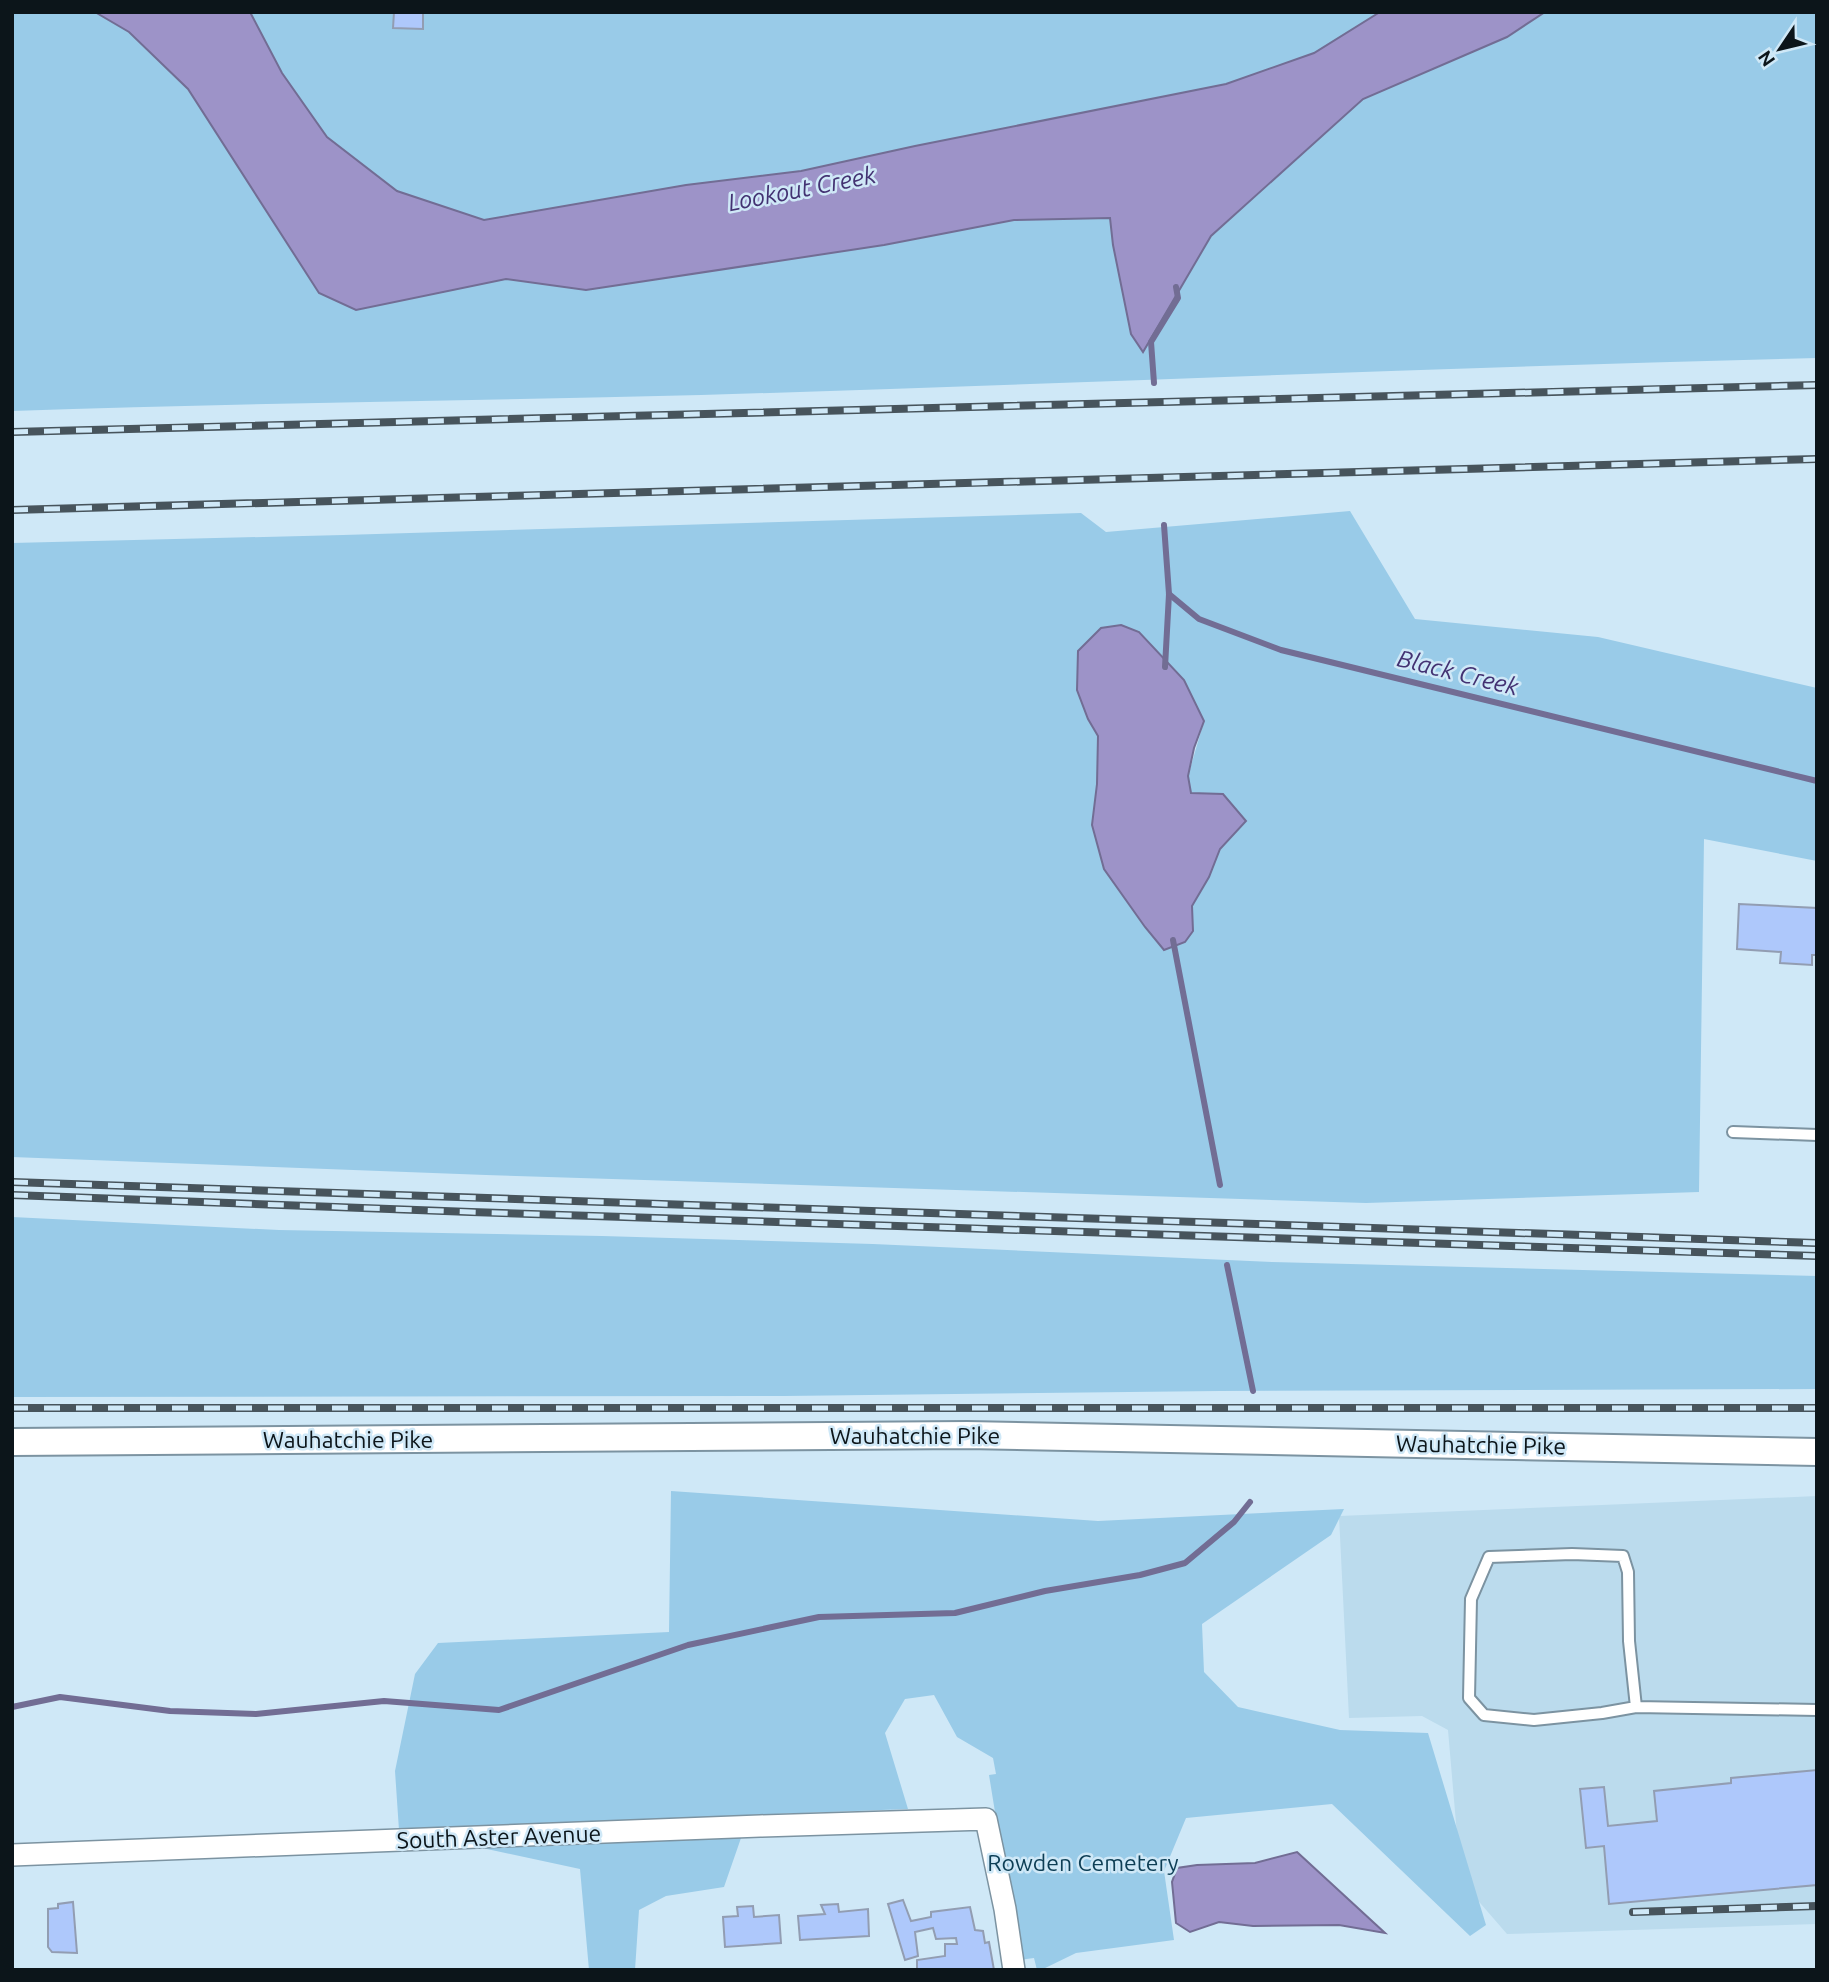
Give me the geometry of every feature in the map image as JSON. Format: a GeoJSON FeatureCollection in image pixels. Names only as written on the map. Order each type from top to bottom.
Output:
{"type":"FeatureCollection","features":[{"type":"Feature","properties":{"kind":"street","name":"Wauhatchie Pike"},"geometry":{"type":"LineString","coordinates":[[12,1442],[967,1435],[1817,1452]]}},
{"type":"Feature","properties":{"kind":"street","name":"South Aster Avenue"},"geometry":{"type":"LineString","coordinates":[[12,1855],[986,1819],[1005,1909],[1014,1970]]}},
{"type":"Feature","properties":{"kind":"lane"},"geometry":{"type":"LineString","coordinates":[[1733,1132],[1817,1135]]}},
{"type":"Feature","properties":{"kind":"lane"},"geometry":{"type":"LineString","coordinates":[[1636,1707],[1629,1641],[1628,1572],[1623,1556],[1572,1554],[1489,1557],[1471,1599],[1469,1698],[1485,1715],[1534,1720],[1636,1707],[1817,1710]]}},
{"type":"Feature","properties":{"kind":"shaded area"},"geometry":{"type":"Polygon","coordinates":[[[1817,1496],[1817,1924],[1507,1934],[1461,1881],[1448,1730],[1422,1716],[1349,1718],[1339,1516],[1817,1496]]]}},
{"type":"Feature","properties":{"kind":"green space"},"geometry":{"type":"Polygon","coordinates":[[[12,12],[1817,12],[1817,358],[701,395],[12,411],[12,12]]]}},
{"type":"Feature","properties":{"kind":"green space"},"geometry":{"type":"Polygon","coordinates":[[[1350,511],[1415,619],[1598,637],[1817,688],[1817,861],[1704,839],[1699,1192],[1366,1203],[12,1157],[12,543],[1081,513],[1106,532],[1350,511]],[[1121,625],[1098,736],[1097,784],[1092,825],[1104,869],[1164,949],[1193,931],[1192,906],[1209,877],[1220,849],[1191,794],[1188,776],[1204,721],[1184,680],[1139,632],[1121,625]]]}},
{"type":"Feature","properties":{"kind":"green space"},"geometry":{"type":"Polygon","coordinates":[[[12,1217],[279,1230],[873,1244],[1272,1262],[1817,1276],[1817,1389],[784,1396],[12,1397],[12,1217]]]}},
{"type":"Feature","properties":{"kind":"green space","name":"Rowden Cemetery"},"geometry":{"type":"Polygon","coordinates":[[[671,1491],[1098,1521],[1344,1509],[1331,1535],[1202,1624],[1204,1672],[1238,1707],[1340,1730],[1428,1733],[1486,1925],[1470,1936],[1332,1804],[1186,1818],[1164,1871],[1174,1940],[1076,1953],[1037,1970],[1034,1958],[1019,1960],[989,1775],[996,1774],[993,1758],[957,1737],[934,1695],[905,1699],[885,1733],[908,1809],[749,1815],[724,1887],[666,1896],[639,1910],[635,1970],[589,1970],[580,1869],[399,1830],[395,1771],[415,1674],[438,1643],[669,1632],[671,1491]]]}},
{"type":"Feature","properties":{"kind":"water","name":"Lookout Creek"},"geometry":{"type":"Polygon","coordinates":[[[95,12],[250,12],[282,73],[327,137],[397,191],[484,220],[686,185],[801,171],[1226,84],[1314,53],[1380,12],[1545,12],[1507,37],[1363,99],[1211,236],[1143,352],[1131,334],[1110,218],[1014,220],[884,245],[586,290],[506,279],[356,310],[319,293],[188,89],[129,32],[95,12]]]}},
{"type":"Feature","properties":{"kind":"water"},"geometry":{"type":"Polygon","coordinates":[[[1121,625],[1139,632],[1184,680],[1204,721],[1188,776],[1191,793],[1223,794],[1246,821],[1220,849],[1209,877],[1192,906],[1193,931],[1185,942],[1164,950],[1104,869],[1092,825],[1097,784],[1098,736],[1077,690],[1078,651],[1101,628],[1121,625]]]}},
{"type":"Feature","properties":{"kind":"water"},"geometry":{"type":"Polygon","coordinates":[[[1297,1852],[1385,1933],[1339,1925],[1253,1926],[1219,1922],[1190,1932],[1176,1923],[1172,1882],[1177,1868],[1255,1863],[1297,1852]]]}},
{"type":"Feature","properties":{"kind":"building"},"geometry":{"type":"Polygon","coordinates":[[[394,12],[423,12],[423,29],[393,28],[394,12]]]}},
{"type":"Feature","properties":{"kind":"building"},"geometry":{"type":"Polygon","coordinates":[[[1739,904],[1817,908],[1817,955],[1812,955],[1812,965],[1780,963],[1781,952],[1737,949],[1739,904]]]}},
{"type":"Feature","properties":{"kind":"building"},"geometry":{"type":"Polygon","coordinates":[[[1817,1770],[1817,1885],[1609,1904],[1604,1846],[1586,1848],[1580,1789],[1604,1787],[1608,1826],[1657,1821],[1654,1791],[1731,1783],[1731,1778],[1817,1770]]]}},
{"type":"Feature","properties":{"kind":"building"},"geometry":{"type":"Polygon","coordinates":[[[903,1900],[911,1921],[931,1917],[931,1912],[970,1907],[975,1930],[983,1931],[985,1943],[989,1942],[994,1970],[917,1970],[917,1960],[945,1956],[945,1944],[957,1944],[956,1938],[936,1939],[933,1928],[915,1932],[918,1956],[905,1960],[888,1904],[903,1900]]]}},
{"type":"Feature","properties":{"kind":"building"},"geometry":{"type":"Polygon","coordinates":[[[73,1902],[77,1953],[52,1952],[48,1947],[48,1909],[58,1908],[58,1904],[73,1902]]]}},
{"type":"Feature","properties":{"kind":"building"},"geometry":{"type":"Polygon","coordinates":[[[838,1904],[839,1912],[868,1909],[869,1936],[800,1940],[798,1916],[825,1914],[821,1905],[838,1904]]]}},
{"type":"Feature","properties":{"kind":"building"},"geometry":{"type":"Polygon","coordinates":[[[753,1906],[754,1917],[779,1915],[781,1943],[725,1947],[723,1917],[738,1916],[737,1907],[753,1906]]]}},
{"type":"Feature","properties":{"kind":"waterway","name":"Black Creek"},"geometry":{"type":"LineString","coordinates":[[1154,383],[1151,342],[1178,298],[1176,287]]}},
{"type":"Feature","properties":{"kind":"waterway","name":"Black Creek"},"geometry":{"type":"LineString","coordinates":[[1164,525],[1169,594],[1165,667]]}},
{"type":"Feature","properties":{"kind":"waterway","name":"Black Creek"},"geometry":{"type":"LineString","coordinates":[[1169,594],[1199,619],[1281,650],[1817,781]]}},
{"type":"Feature","properties":{"kind":"waterway"},"geometry":{"type":"LineString","coordinates":[[1173,940],[1220,1185]]}},
{"type":"Feature","properties":{"kind":"waterway"},"geometry":{"type":"LineString","coordinates":[[1227,1265],[1253,1391]]}},
{"type":"Feature","properties":{"kind":"waterway"},"geometry":{"type":"LineString","coordinates":[[12,1707],[60,1697],[170,1711],[256,1714],[384,1701],[499,1710],[688,1645],[819,1617],[955,1613],[1045,1591],[1140,1575],[1185,1563],[1234,1522],[1250,1502]]}},
{"type":"Feature","properties":{"kind":"railway"},"geometry":{"type":"LineString","coordinates":[[12,432],[1817,385]]}},
{"type":"Feature","properties":{"kind":"railway"},"geometry":{"type":"LineString","coordinates":[[12,510],[1817,459]]}},
{"type":"Feature","properties":{"kind":"railway"},"geometry":{"type":"LineString","coordinates":[[12,1182],[1817,1243]]}},
{"type":"Feature","properties":{"kind":"railway"},"geometry":{"type":"LineString","coordinates":[[12,1195],[1817,1256]]}},
{"type":"Feature","properties":{"kind":"railway"},"geometry":{"type":"LineString","coordinates":[[12,1408],[1817,1408]]}},
{"type":"Feature","properties":{"kind":"railway"},"geometry":{"type":"LineString","coordinates":[[1633,1912],[1817,1906]]}}]}
